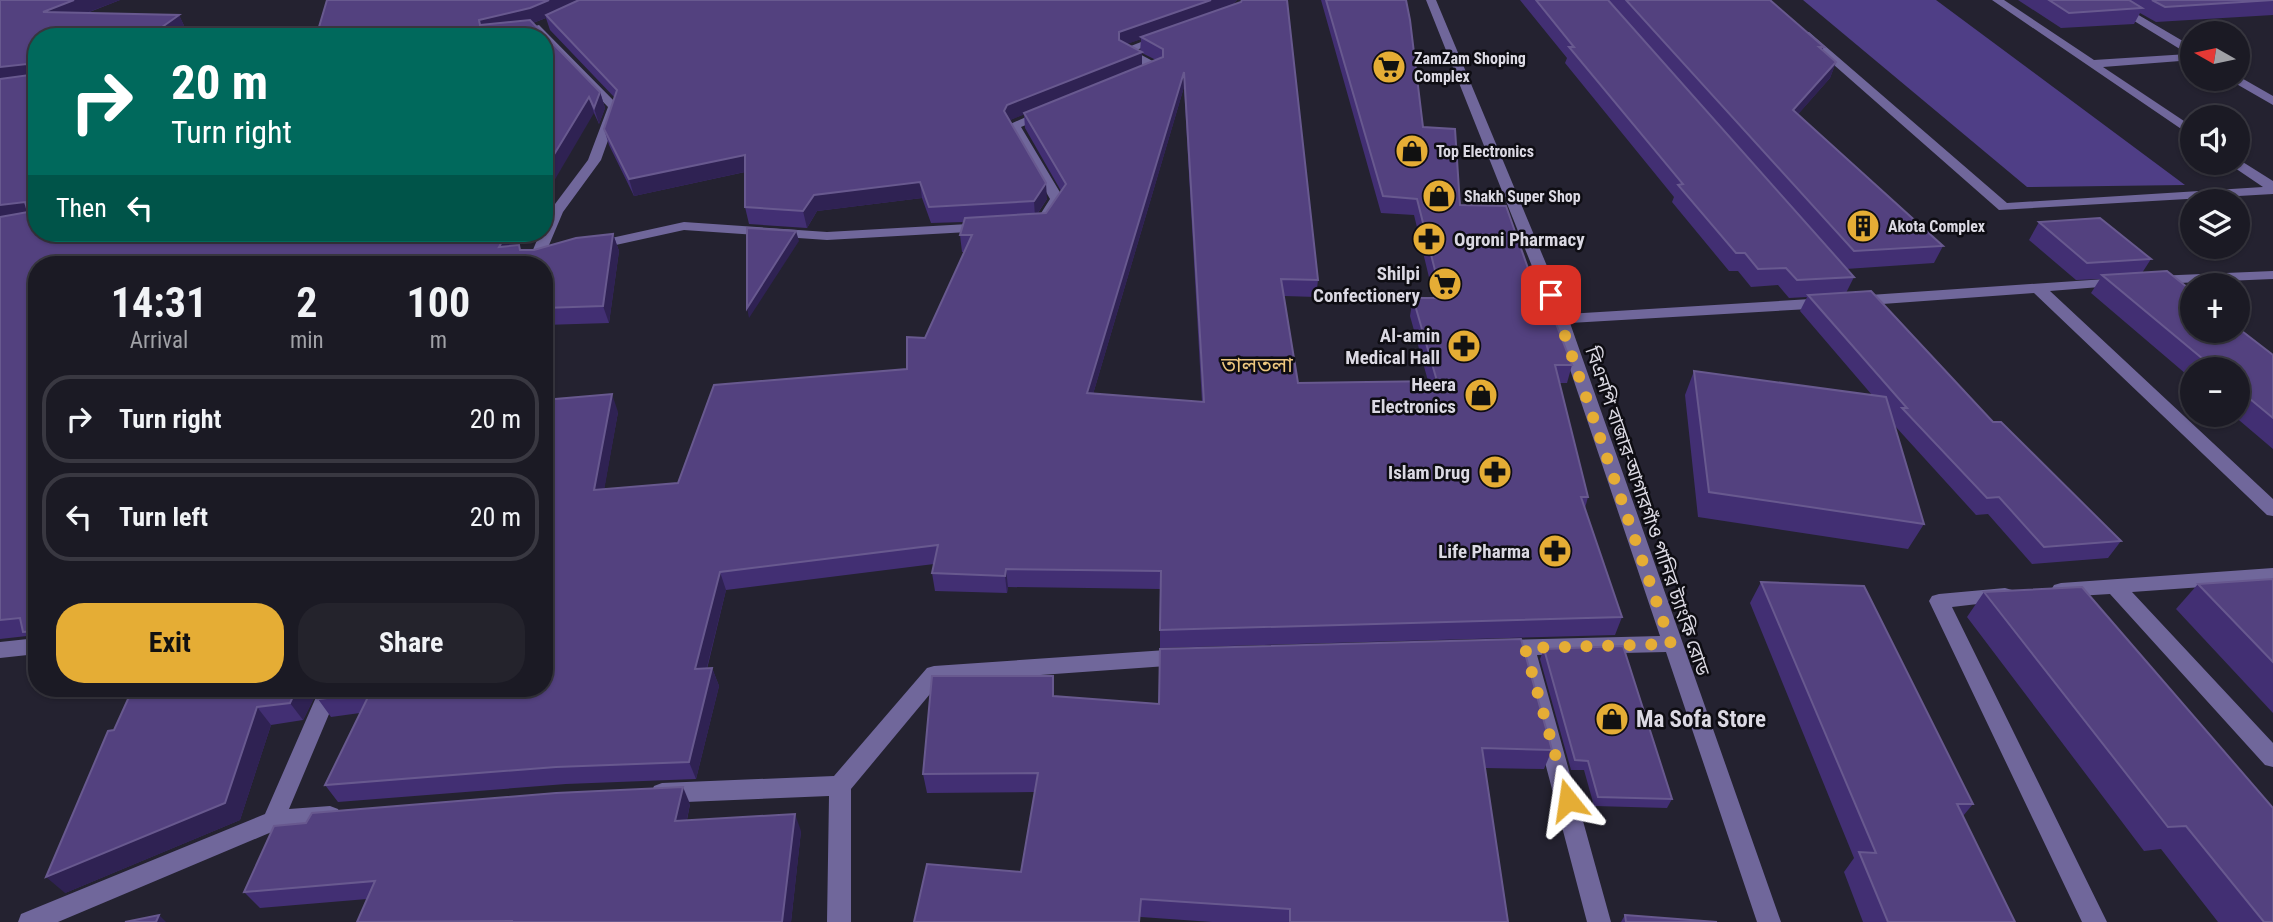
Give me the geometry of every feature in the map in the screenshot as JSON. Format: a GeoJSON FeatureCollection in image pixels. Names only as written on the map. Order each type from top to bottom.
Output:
{"type":"FeatureCollection","features":[{"type":"Feature","properties":{"kind":"street","name":"বিএনপি বাজার-আগারগাঁও পানির ট্যাংকি রোড"},"geometry":{"type":"LineString","coordinates":[[1431,0],[1561,320],[1769,922]]}},
{"type":"Feature","properties":{"kind":"street"},"geometry":{"type":"LineString","coordinates":[[1997,0],[2180,124]]}},
{"type":"Feature","properties":{"kind":"street"},"geometry":{"type":"LineString","coordinates":[[2105,0],[2180,47]]}},
{"type":"Feature","properties":{"kind":"street"},"geometry":{"type":"LineString","coordinates":[[1797,27],[2004,207],[2273,189]]}},
{"type":"Feature","properties":{"kind":"street"},"geometry":{"type":"LineString","coordinates":[[1134,77],[1158,68],[1124,51],[1178,31]]}},
{"type":"Feature","properties":{"kind":"street"},"geometry":{"type":"LineString","coordinates":[[553,42],[614,107],[594,160],[553,208]]}},
{"type":"Feature","properties":{"kind":"street"},"geometry":{"type":"LineString","coordinates":[[2091,64],[2180,56]]}},
{"type":"Feature","properties":{"kind":"street"},"geometry":{"type":"LineString","coordinates":[[2250,87],[2273,100]]}},
{"type":"Feature","properties":{"kind":"street"},"geometry":{"type":"LineString","coordinates":[[1028,225],[1042,224],[1057,199],[1014,125],[1062,106]]}},
{"type":"Feature","properties":{"kind":"street"},"geometry":{"type":"LineString","coordinates":[[2250,172],[2273,189]]}},
{"type":"Feature","properties":{"kind":"street"},"geometry":{"type":"LineString","coordinates":[[578,249],[684,226],[827,236],[1001,226]]}},
{"type":"Feature","properties":{"kind":"street"},"geometry":{"type":"LineString","coordinates":[[1561,320],[1858,295],[2273,275]]}},
{"type":"Feature","properties":{"kind":"street"},"geometry":{"type":"LineString","coordinates":[[2038,288],[2273,509]]}},
{"type":"Feature","properties":{"kind":"street"},"geometry":{"type":"LineString","coordinates":[[2047,591],[2273,575]]}},
{"type":"Feature","properties":{"kind":"street"},"geometry":{"type":"LineString","coordinates":[[2114,585],[2273,758]]}},
{"type":"Feature","properties":{"kind":"street"},"geometry":{"type":"LineString","coordinates":[[2020,594],[1939,601],[2095,922]]}},
{"type":"Feature","properties":{"kind":"street"},"geometry":{"type":"LineString","coordinates":[[1483,649],[1671,644]]}},
{"type":"Feature","properties":{"kind":"street"},"geometry":{"type":"LineString","coordinates":[[0,650],[28,647]]}},
{"type":"Feature","properties":{"kind":"street"},"geometry":{"type":"LineString","coordinates":[[1525,648],[1599,922]]}},
{"type":"Feature","properties":{"kind":"street"},"geometry":{"type":"LineString","coordinates":[[839,922],[840,786],[934,674],[1204,656]]}},
{"type":"Feature","properties":{"kind":"street"},"geometry":{"type":"LineString","coordinates":[[273,821],[326,697]]}},
{"type":"Feature","properties":{"kind":"street"},"geometry":{"type":"LineString","coordinates":[[635,794],[840,786]]}},
{"type":"Feature","properties":{"kind":"street"},"geometry":{"type":"LineString","coordinates":[[30,922],[54,916],[273,821],[353,814]]}},
{"type":"Feature","properties":{"kind":"shaded area"},"geometry":{"type":"Polygon","coordinates":[[[1803,0],[1936,0],[2185,185],[2027,187],[1803,0]]]}},
{"type":"Feature","properties":{"kind":"building"},"geometry":{"type":"Polygon","coordinates":[[[0,0],[74,0],[43,12],[179,15],[161,28],[28,28],[28,68],[27,64],[0,67],[0,0]]]}},
{"type":"Feature","properties":{"kind":"building"},"geometry":{"type":"Polygon","coordinates":[[[327,0],[549,0],[530,8],[479,20],[480,25],[530,20],[538,28],[319,28],[327,0]]]}},
{"type":"Feature","properties":{"kind":"building"},"geometry":{"type":"Polygon","coordinates":[[[579,0],[1211,0],[1119,32],[1119,40],[1142,52],[1007,105],[1004,111],[1046,183],[1034,201],[929,207],[920,182],[814,195],[803,211],[745,207],[745,155],[629,179],[604,129],[617,90],[546,15],[579,0]]]}},
{"type":"Feature","properties":{"kind":"building"},"geometry":{"type":"Polygon","coordinates":[[[1242,0],[1287,0],[1318,280],[1281,279],[1298,383],[1437,381],[1413,298],[1442,298],[1417,199],[1383,196],[1326,0],[1406,0],[1423,127],[1455,129],[1460,205],[1506,206],[1529,271],[1536,272],[1572,365],[1555,365],[1588,497],[1581,497],[1622,617],[1160,630],[1161,571],[1006,569],[1005,576],[932,573],[938,545],[720,572],[695,669],[712,668],[689,762],[556,767],[325,785],[368,697],[553,697],[553,399],[612,394],[594,490],[678,483],[714,385],[907,369],[907,337],[925,338],[972,235],[960,235],[965,218],[1046,213],[1066,184],[1024,113],[1163,57],[1163,49],[1141,37],[1242,0]],[[1184,72],[1087,393],[1204,402],[1184,72]]]}},
{"type":"Feature","properties":{"kind":"building"},"geometry":{"type":"Polygon","coordinates":[[[1536,0],[1608,0],[1854,277],[1797,280],[1786,268],[1758,269],[1745,253],[1736,253],[1678,185],[1683,184],[1569,47],[1574,47],[1536,0]]]}},
{"type":"Feature","properties":{"kind":"building"},"geometry":{"type":"Polygon","coordinates":[[[1626,0],[1770,0],[1824,47],[1819,47],[1836,62],[1793,110],[1943,246],[1854,251],[1626,0]]]}},
{"type":"Feature","properties":{"kind":"building"},"geometry":{"type":"Polygon","coordinates":[[[2049,0],[2129,0],[2142,8],[2069,13],[2049,0]]]}},
{"type":"Feature","properties":{"kind":"building"},"geometry":{"type":"Polygon","coordinates":[[[2152,0],[2273,0],[2165,7],[2152,0]]]}},
{"type":"Feature","properties":{"kind":"building"},"geometry":{"type":"Polygon","coordinates":[[[553,44],[600,92],[594,108],[589,97],[553,156],[553,44]]]}},
{"type":"Feature","properties":{"kind":"building"},"geometry":{"type":"Polygon","coordinates":[[[28,75],[28,212],[25,202],[0,205],[0,79],[28,75]]]}},
{"type":"Feature","properties":{"kind":"building"},"geometry":{"type":"Polygon","coordinates":[[[28,212],[28,242],[502,242],[499,247],[519,245],[520,250],[534,250],[576,238],[613,234],[603,306],[553,308],[553,256],[28,256],[28,632],[23,632],[20,618],[0,620],[0,217],[28,212]]]}},
{"type":"Feature","properties":{"kind":"building"},"geometry":{"type":"Polygon","coordinates":[[[2100,218],[2151,259],[2087,263],[2039,222],[2100,218]]]}},
{"type":"Feature","properties":{"kind":"building"},"geometry":{"type":"Polygon","coordinates":[[[747,228],[796,231],[747,308],[747,228]]]}},
{"type":"Feature","properties":{"kind":"building"},"geometry":{"type":"Polygon","coordinates":[[[2167,271],[2180,282],[2180,340],[2102,275],[2167,271]]]}},
{"type":"Feature","properties":{"kind":"building"},"geometry":{"type":"Polygon","coordinates":[[[1871,291],[1993,422],[2001,422],[2121,541],[2044,547],[1999,497],[1987,498],[1902,408],[1907,408],[1808,295],[1871,291]]]}},
{"type":"Feature","properties":{"kind":"building"},"geometry":{"type":"Polygon","coordinates":[[[2250,337],[2273,355],[2273,418],[2250,399],[2250,357],[2201,357],[2184,343],[2250,343],[2250,337]]]}},
{"type":"Feature","properties":{"kind":"building"},"geometry":{"type":"Polygon","coordinates":[[[1694,371],[1886,397],[1924,524],[1709,492],[1694,371]]]}},
{"type":"Feature","properties":{"kind":"building"},"geometry":{"type":"Polygon","coordinates":[[[2273,579],[2273,662],[2198,584],[2273,579]]]}},
{"type":"Feature","properties":{"kind":"building"},"geometry":{"type":"Polygon","coordinates":[[[1761,582],[1864,586],[1973,804],[1957,804],[2015,922],[1888,922],[1859,852],[1876,853],[1761,582]]]}},
{"type":"Feature","properties":{"kind":"building"},"geometry":{"type":"Polygon","coordinates":[[[2082,587],[2273,808],[2273,922],[2264,922],[2186,826],[2168,827],[1984,592],[2082,587]]]}},
{"type":"Feature","properties":{"kind":"building"},"geometry":{"type":"Polygon","coordinates":[[[1521,639],[1552,750],[1482,748],[1508,922],[1290,922],[1290,909],[1141,899],[1139,922],[914,922],[927,864],[1021,872],[1038,773],[923,774],[932,676],[1053,676],[1053,696],[1159,704],[1160,649],[1521,639]]]}},
{"type":"Feature","properties":{"kind":"building"},"geometry":{"type":"Polygon","coordinates":[[[1623,646],[1672,799],[1598,797],[1588,761],[1575,760],[1544,649],[1623,646]]]}},
{"type":"Feature","properties":{"kind":"building"},"geometry":{"type":"Polygon","coordinates":[[[129,697],[293,697],[290,703],[257,707],[225,803],[46,877],[108,731],[114,730],[129,697]]]}},
{"type":"Feature","properties":{"kind":"building"},"geometry":{"type":"Polygon","coordinates":[[[683,787],[675,821],[795,814],[782,922],[357,922],[375,881],[244,892],[274,826],[306,823],[312,813],[556,793],[683,787]]]}},
{"type":"Feature","properties":{"kind":"building"},"geometry":{"type":"Polygon","coordinates":[[[159,915],[156,922],[125,922],[159,915]]]}},
{"type":"Feature","properties":{"kind":"building"},"geometry":{"type":"Polygon","coordinates":[[[1625,915],[1717,922],[1626,922],[1625,915]]]}},
{"type":"Feature","properties":{"kind":"place","name":"ZamZam Shoping Complex"},"geometry":{"type":"Point","coordinates":[1389,67]}},
{"type":"Feature","properties":{"kind":"place","name":"Top Electronics"},"geometry":{"type":"Point","coordinates":[1412,151]}},
{"type":"Feature","properties":{"kind":"place","name":"Shakh Super Shop"},"geometry":{"type":"Point","coordinates":[1439,196]}},
{"type":"Feature","properties":{"kind":"place","name":"Akota Complex"},"geometry":{"type":"Point","coordinates":[1863,226]}},
{"type":"Feature","properties":{"kind":"place","name":"Ogroni Pharmacy"},"geometry":{"type":"Point","coordinates":[1429,239]}},
{"type":"Feature","properties":{"kind":"place","name":"Shilpi Confectionery"},"geometry":{"type":"Point","coordinates":[1445,284]}},
{"type":"Feature","properties":{"kind":"place","name":"Al-amin Medical Hall"},"geometry":{"type":"Point","coordinates":[1464,346]}},
{"type":"Feature","properties":{"kind":"place","name":"Heera Electronics"},"geometry":{"type":"Point","coordinates":[1481,395]}},
{"type":"Feature","properties":{"kind":"place","name":"Islam Drug"},"geometry":{"type":"Point","coordinates":[1495,472]}},
{"type":"Feature","properties":{"kind":"place","name":"Life Pharma"},"geometry":{"type":"Point","coordinates":[1555,551]}},
{"type":"Feature","properties":{"kind":"place","name":"Ma Sofa Store"},"geometry":{"type":"Point","coordinates":[1612,719]}},
{"type":"Feature","properties":{"kind":"district","name":"তালতলা"},"geometry":{"type":"Point","coordinates":[1257,365]}},
{"type":"Feature","properties":{"kind":"route"},"geometry":{"type":"LineString","coordinates":[[1551,295],[1671,644],[1525,648],[1568,800]]}}]}
